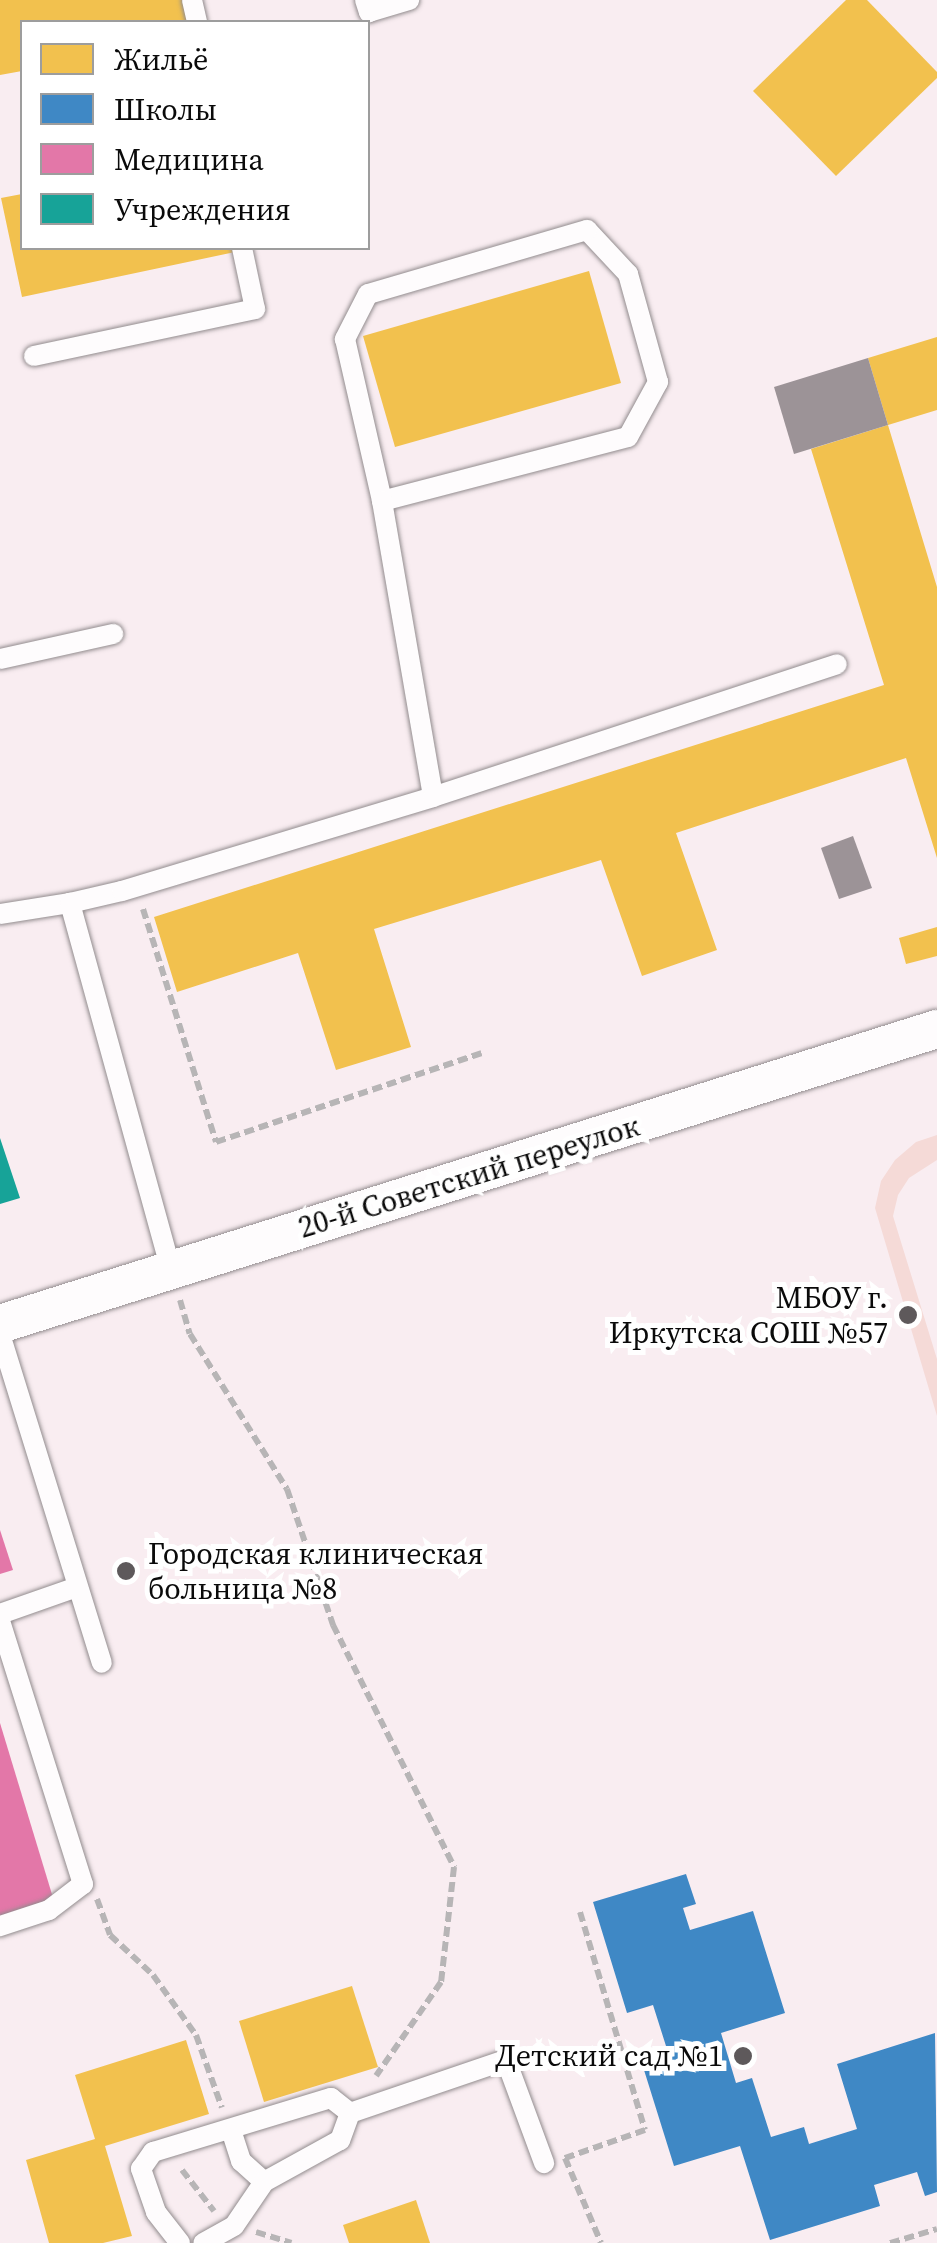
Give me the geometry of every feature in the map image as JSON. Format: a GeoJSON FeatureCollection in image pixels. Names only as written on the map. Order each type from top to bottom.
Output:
{"type":"FeatureCollection","features":[{"type":"Feature","properties":{"kind":"street","name":"20-й Советский переулок"},"geometry":{"type":"LineString","coordinates":[[0,1324],[937,1029]]}},
{"type":"Feature","properties":{"kind":"lane"},"geometry":{"type":"LineString","coordinates":[[365,0],[369,12],[409,0]]}},
{"type":"Feature","properties":{"kind":"lane"},"geometry":{"type":"LineString","coordinates":[[382,502],[628,438],[658,382],[628,274],[588,230],[368,294],[345,340],[382,502],[433,797]]}},
{"type":"Feature","properties":{"kind":"lane"},"geometry":{"type":"LineString","coordinates":[[34,356],[255,309],[242,250]]}},
{"type":"Feature","properties":{"kind":"lane"},"geometry":{"type":"LineString","coordinates":[[0,659],[114,634]]}},
{"type":"Feature","properties":{"kind":"lane"},"geometry":{"type":"LineString","coordinates":[[0,914],[70,903],[433,797],[837,664]]}},
{"type":"Feature","properties":{"kind":"lane"},"geometry":{"type":"LineString","coordinates":[[70,903],[171,1270]]}},
{"type":"Feature","properties":{"kind":"lane"},"geometry":{"type":"LineString","coordinates":[[0,1334],[102,1664]]}},
{"type":"Feature","properties":{"kind":"lane"},"geometry":{"type":"LineString","coordinates":[[0,1926],[49,1910],[83,1884],[0,1618],[77,1587]]}},
{"type":"Feature","properties":{"kind":"lane"},"geometry":{"type":"LineString","coordinates":[[350,2113],[506,2060],[544,2164]]}},
{"type":"Feature","properties":{"kind":"lane"},"geometry":{"type":"LineString","coordinates":[[180,2243],[156,2212],[140,2169],[153,2152],[331,2098],[350,2113]]}},
{"type":"Feature","properties":{"kind":"lane"},"geometry":{"type":"LineString","coordinates":[[203,2243],[234,2226],[264,2182],[340,2140],[350,2113]]}},
{"type":"Feature","properties":{"kind":"lane"},"geometry":{"type":"LineString","coordinates":[[230,2130],[241,2161],[264,2182]]}},
{"type":"Feature","properties":{"kind":"path"},"geometry":{"type":"LineString","coordinates":[[160,903],[141,910],[216,1142],[482,1053]]}},
{"type":"Feature","properties":{"kind":"path"},"geometry":{"type":"LineString","coordinates":[[171,1270],[190,1334],[287,1489],[333,1625],[454,1867],[441,1982],[350,2113]]}},
{"type":"Feature","properties":{"kind":"path"},"geometry":{"type":"LineString","coordinates":[[83,1884],[96,1897],[110,1935],[153,1976],[196,2035],[230,2130]]}},
{"type":"Feature","properties":{"kind":"path"},"geometry":{"type":"LineString","coordinates":[[580,1912],[645,2130],[565,2158],[602,2243]]}},
{"type":"Feature","properties":{"kind":"path"},"geometry":{"type":"LineString","coordinates":[[890,2243],[937,2229]]}},
{"type":"Feature","properties":{"kind":"shaded area"},"geometry":{"type":"Polygon","coordinates":[[[937,1135],[937,1160],[909,1178],[898,1195],[893,1216],[937,1359],[937,1416],[875,1208],[881,1181],[895,1160],[916,1142],[937,1135]]]}},
{"type":"Feature","properties":{"kind":"building: Жильё"},"geometry":{"type":"Polygon","coordinates":[[[0,0],[182,0],[187,20],[20,20],[20,71],[0,75],[0,0]]]}},
{"type":"Feature","properties":{"kind":"building: Жильё"},"geometry":{"type":"Polygon","coordinates":[[[846,0],[867,0],[937,72],[937,78],[836,176],[753,91],[846,0]]]}},
{"type":"Feature","properties":{"kind":"building: Жильё"},"geometry":{"type":"Polygon","coordinates":[[[20,194],[20,250],[235,252],[22,297],[1,198],[20,194]]]}},
{"type":"Feature","properties":{"kind":"building: Жильё"},"geometry":{"type":"Polygon","coordinates":[[[589,271],[621,383],[395,447],[363,336],[589,271]]]}},
{"type":"Feature","properties":{"kind":"building: Жильё"},"geometry":{"type":"Polygon","coordinates":[[[937,337],[937,410],[888,425],[868,358],[937,337]]]}},
{"type":"Feature","properties":{"kind":"building: Жильё"},"geometry":{"type":"Polygon","coordinates":[[[888,425],[937,587],[937,858],[906,758],[676,833],[717,950],[642,976],[601,860],[374,929],[411,1047],[336,1070],[298,953],[177,992],[154,917],[884,685],[811,449],[888,425]]]}},
{"type":"Feature","properties":{"kind":"building: Жильё"},"geometry":{"type":"Polygon","coordinates":[[[937,927],[937,956],[906,964],[899,938],[937,927]]]}},
{"type":"Feature","properties":{"kind":"building: Жильё"},"geometry":{"type":"Polygon","coordinates":[[[352,1986],[378,2067],[264,2102],[239,2021],[352,1986]]]}},
{"type":"Feature","properties":{"kind":"building: Жильё"},"geometry":{"type":"Polygon","coordinates":[[[186,2040],[209,2114],[105,2146],[132,2236],[103,2243],[49,2243],[26,2160],[95,2139],[75,2075],[186,2040]]]}},
{"type":"Feature","properties":{"kind":"building: Жильё"},"geometry":{"type":"Polygon","coordinates":[[[416,2200],[430,2243],[349,2243],[343,2225],[416,2200]]]}},
{"type":"Feature","properties":{"kind":"building: Школы"},"geometry":{"type":"Polygon","coordinates":[[[686,1874],[696,1904],[683,1908],[690,1930],[753,1911],[785,2013],[721,2033],[736,2083],[752,2078],[771,2137],[804,2127],[809,2144],[857,2129],[837,2064],[935,2033],[937,2192],[925,2196],[917,2172],[874,2185],[880,2206],[770,2240],[740,2146],[674,2166],[639,2054],[666,2046],[653,2005],[627,2013],[593,1902],[686,1874]]]}},
{"type":"Feature","properties":{"kind":"building: Медицина"},"geometry":{"type":"Polygon","coordinates":[[[0,1530],[13,1570],[0,1574],[0,1530]]]}},
{"type":"Feature","properties":{"kind":"building: Медицина"},"geometry":{"type":"Polygon","coordinates":[[[0,1723],[54,1901],[0,1916],[0,1723]]]}},
{"type":"Feature","properties":{"kind":"building: Учреждения"},"geometry":{"type":"Polygon","coordinates":[[[0,1138],[20,1198],[0,1204],[0,1138]]]}},
{"type":"Feature","properties":{"kind":"building: Прочее"},"geometry":{"type":"Polygon","coordinates":[[[868,358],[888,425],[794,454],[774,387],[868,358]]]}},
{"type":"Feature","properties":{"kind":"building: Прочее"},"geometry":{"type":"Polygon","coordinates":[[[853,836],[872,888],[839,899],[821,848],[853,836]]]}},
{"type":"Feature","properties":{"kind":"place","name":"МБОУ г. Иркутска СОШ №57"},"geometry":{"type":"Point","coordinates":[908,1315]}},
{"type":"Feature","properties":{"kind":"place","name":"Городская клиническая больница №8"},"geometry":{"type":"Point","coordinates":[126,1571]}},
{"type":"Feature","properties":{"kind":"place","name":"Детский сад №1"},"geometry":{"type":"Point","coordinates":[743,2056]}}]}
